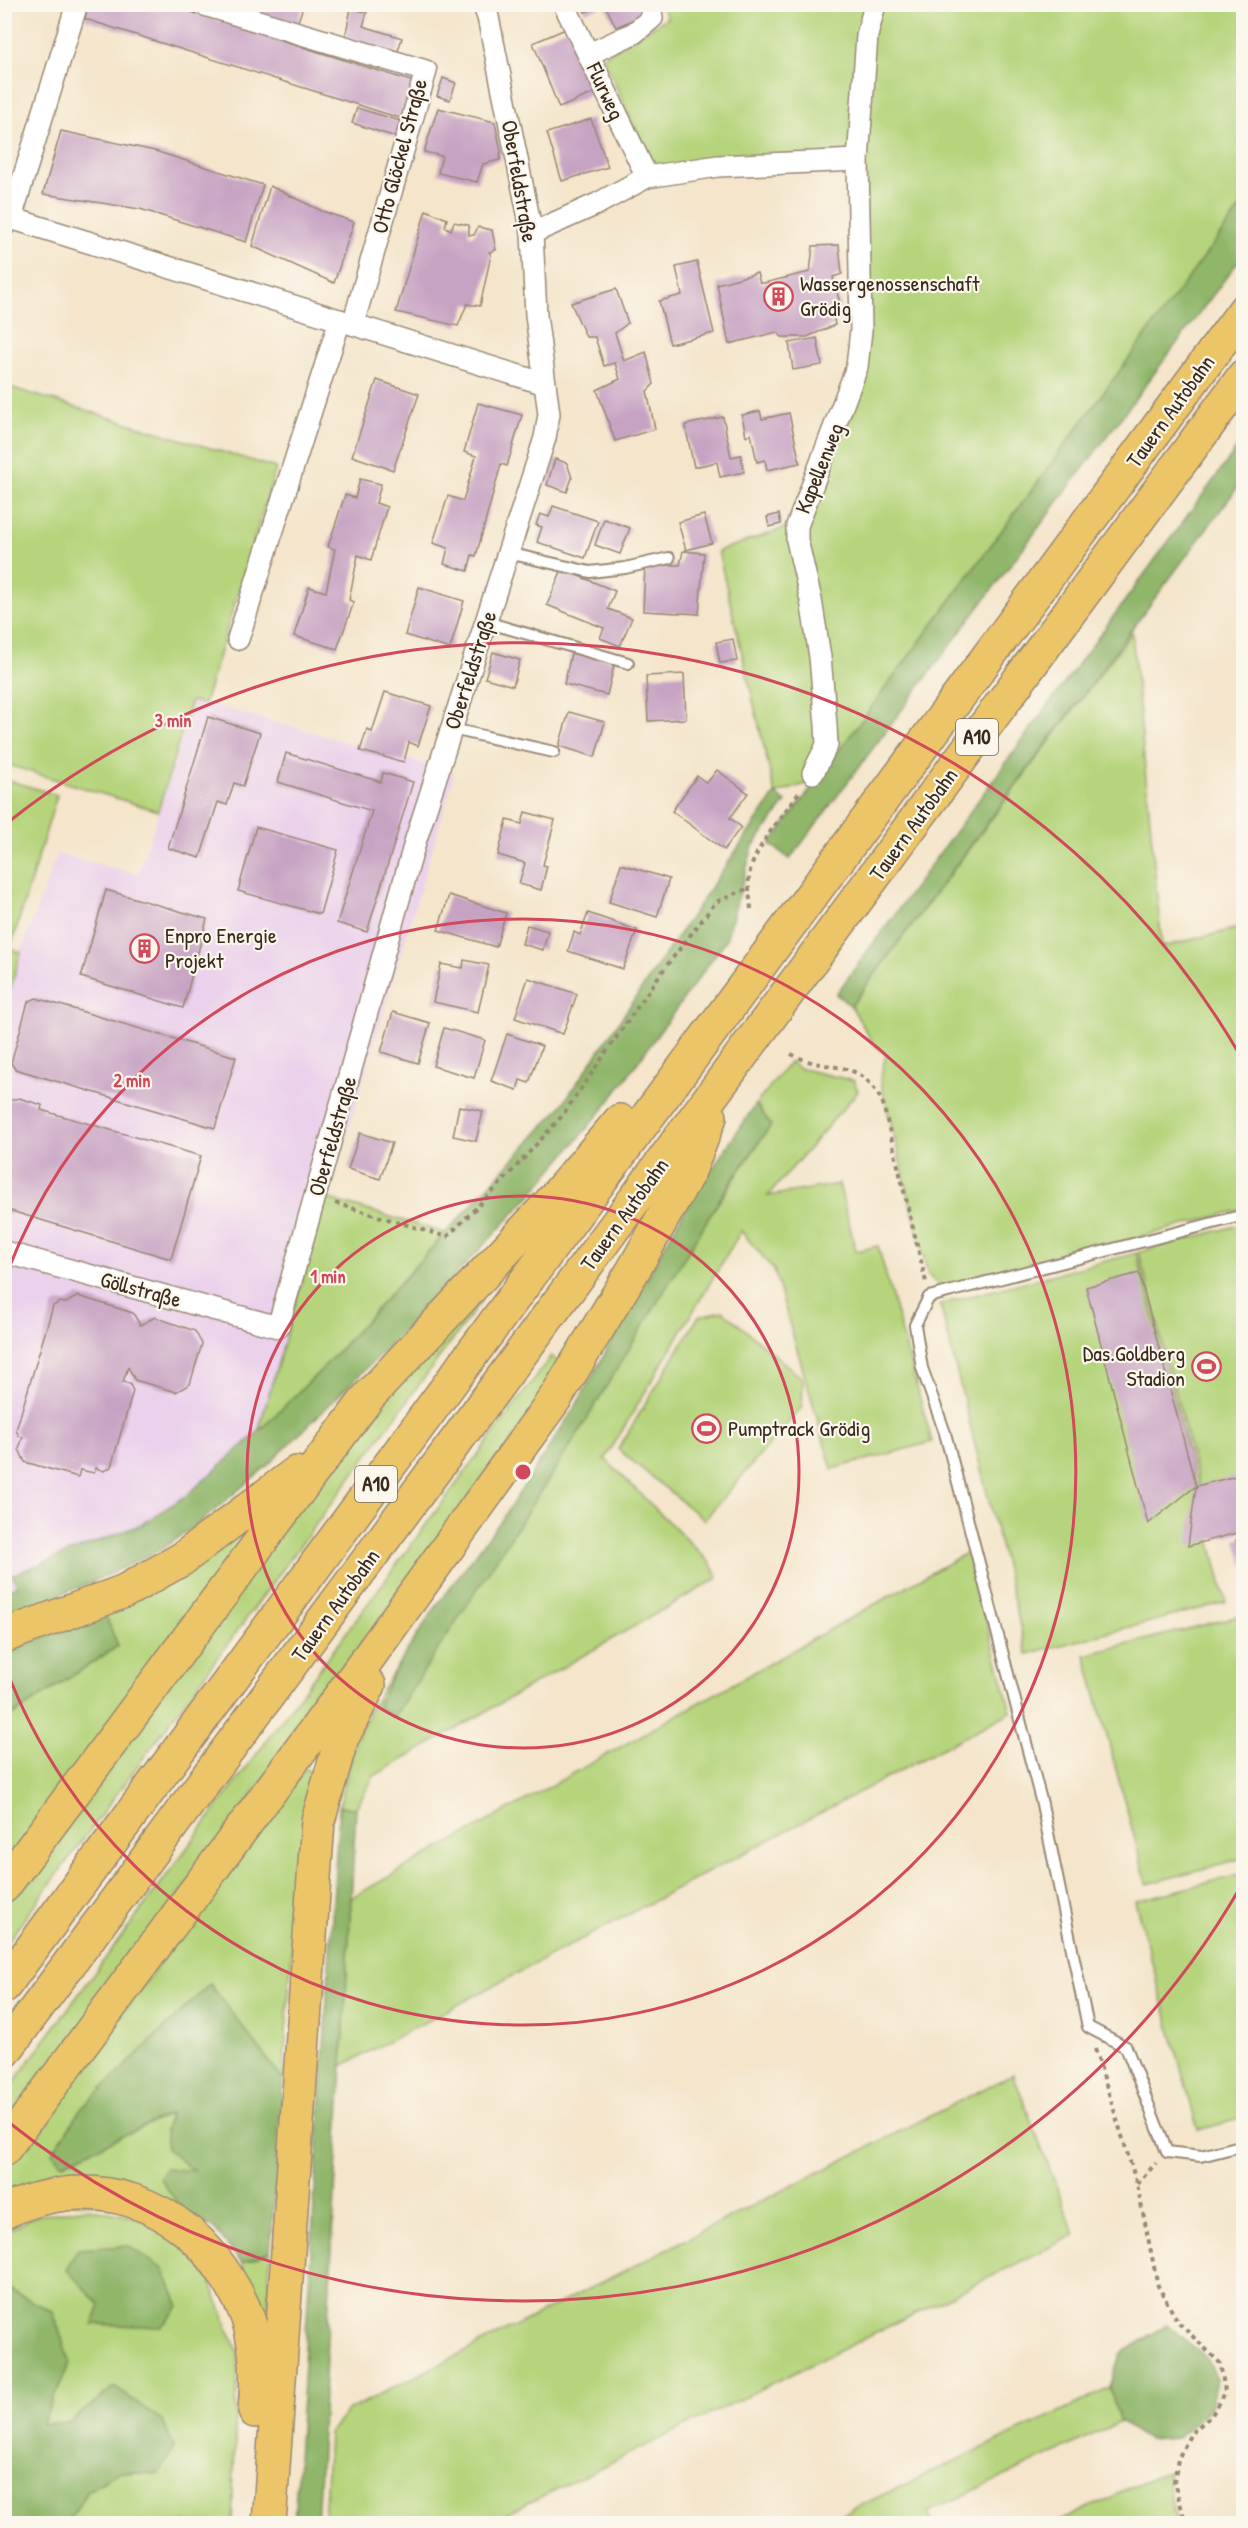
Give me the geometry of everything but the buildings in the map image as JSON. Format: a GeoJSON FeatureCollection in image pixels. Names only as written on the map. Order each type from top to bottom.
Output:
{"type":"FeatureCollection","features":[{"type":"Feature","properties":{"kind":"highway","name":"Tauern Autobahn"},"geometry":{"type":"LineString","coordinates":[[4,1986],[1244,311]]}},
{"type":"Feature","properties":{"kind":"highway","name":"Tauern Autobahn"},"geometry":{"type":"LineString","coordinates":[[4,2052],[1244,376]]}},
{"type":"Feature","properties":{"kind":"highway"},"geometry":{"type":"LineString","coordinates":[[4,1886],[369,1396],[558,1194],[616,1126],[676,1045],[748,982]]}},
{"type":"Feature","properties":{"kind":"highway"},"geometry":{"type":"LineString","coordinates":[[4,2149],[383,1637],[556,1397],[634,1269],[689,1171],[726,1076]]}},
{"type":"Feature","properties":{"kind":"highway"},"geometry":{"type":"LineString","coordinates":[[4,1636],[125,1591],[182,1559],[330,1446]]}},
{"type":"Feature","properties":{"kind":"highway"},"geometry":{"type":"LineString","coordinates":[[269,2523],[318,1821],[341,1740],[375,1673],[383,1637]]}},
{"type":"Feature","properties":{"kind":"highway"},"geometry":{"type":"LineString","coordinates":[[4,2212],[38,2198],[69,2193],[102,2195],[135,2201],[161,2211],[186,2228],[206,2247],[223,2269],[240,2299],[252,2333],[257,2371],[248,2523]]}},
{"type":"Feature","properties":{"kind":"street"},"geometry":{"type":"LineString","coordinates":[[77,4],[7,220],[545,384]]}},
{"type":"Feature","properties":{"kind":"street","name":"Otto Glöckel Straße"},"geometry":{"type":"LineString","coordinates":[[201,4],[426,71],[346,322],[238,639]]}},
{"type":"Feature","properties":{"kind":"street","name":"Oberfeldstraße"},"geometry":{"type":"LineString","coordinates":[[278,1327],[416,839],[545,438],[549,414],[536,315],[532,233],[488,17],[483,4]]}},
{"type":"Feature","properties":{"kind":"street","name":"Flurweg"},"geometry":{"type":"LineString","coordinates":[[564,4],[647,177]]}},
{"type":"Feature","properties":{"kind":"street"},"geometry":{"type":"LineString","coordinates":[[589,54],[633,33],[652,18],[650,4]]}},
{"type":"Feature","properties":{"kind":"street","name":"Kapellenweg"},"geometry":{"type":"LineString","coordinates":[[813,773],[827,744],[826,725],[820,657],[811,600],[797,540],[797,526],[857,367],[861,330],[858,160],[867,36],[875,4]]}},
{"type":"Feature","properties":{"kind":"street"},"geometry":{"type":"LineString","coordinates":[[532,233],[597,204],[647,177],[718,166],[858,160]]}},
{"type":"Feature","properties":{"kind":"street","name":"Göllstraße"},"geometry":{"type":"LineString","coordinates":[[4,1252],[278,1327]]}},
{"type":"Feature","properties":{"kind":"lane"},"geometry":{"type":"LineString","coordinates":[[508,553],[591,573],[669,558]]}},
{"type":"Feature","properties":{"kind":"lane"},"geometry":{"type":"LineString","coordinates":[[486,622],[628,663]]}},
{"type":"Feature","properties":{"kind":"lane"},"geometry":{"type":"LineString","coordinates":[[452,729],[554,752]]}},
{"type":"Feature","properties":{"kind":"lane"},"geometry":{"type":"LineString","coordinates":[[1244,1215],[930,1298],[915,1324],[922,1368],[945,1433],[1042,1804],[1088,2026],[1126,2048],[1167,2152],[1201,2156],[1244,2145]]}},
{"type":"Feature","properties":{"kind":"path"},"geometry":{"type":"LineString","coordinates":[[751,909],[750,871],[758,851],[813,773]]}},
{"type":"Feature","properties":{"kind":"path"},"geometry":{"type":"LineString","coordinates":[[314,1197],[447,1237],[506,1178],[562,1116],[661,973],[716,902],[749,888]]}},
{"type":"Feature","properties":{"kind":"path"},"geometry":{"type":"LineString","coordinates":[[791,1054],[803,1060],[851,1070],[866,1077],[876,1088],[883,1104],[930,1298]]}},
{"type":"Feature","properties":{"kind":"path"},"geometry":{"type":"LineString","coordinates":[[1088,2026],[1137,2184],[1158,2286],[1178,2322],[1220,2363],[1225,2391],[1212,2415],[1191,2433],[1178,2459],[1174,2482],[1186,2523]]}},
{"type":"Feature","properties":{"kind":"path"},"geometry":{"type":"LineString","coordinates":[[1137,2184],[1167,2152]]}},
{"type":"Feature","properties":{"kind":"shaded area"},"geometry":{"type":"Polygon","coordinates":[[[193,700],[455,772],[258,1432],[186,1496],[140,1525],[13,1574],[17,1586],[5,1590],[5,1007],[21,952],[57,854],[138,874],[193,700]]]}},
{"type":"Feature","properties":{"kind":"green space"},"geometry":{"type":"Polygon","coordinates":[[[662,5],[1243,5],[1243,204],[818,780],[775,794],[718,551],[809,520],[860,382],[864,166],[654,171],[603,57],[667,18],[662,5]]]}},
{"type":"Feature","properties":{"kind":"green space"},"geometry":{"type":"Polygon","coordinates":[[[1243,204],[1243,255],[790,859],[770,844],[1243,204]]]}},
{"type":"Feature","properties":{"kind":"green space"},"geometry":{"type":"Polygon","coordinates":[[[9,387],[276,468],[204,704],[191,701],[158,811],[5,764],[4,402],[9,387]]]}},
{"type":"Feature","properties":{"kind":"green space"},"geometry":{"type":"Polygon","coordinates":[[[1243,440],[1243,480],[851,1006],[836,994],[1243,440]]]}},
{"type":"Feature","properties":{"kind":"green space"},"geometry":{"type":"Polygon","coordinates":[[[1132,632],[1162,947],[1243,927],[1243,1209],[961,1286],[940,1286],[928,1275],[880,1079],[886,1055],[873,1043],[851,1006],[1132,632]]]}},
{"type":"Feature","properties":{"kind":"green space"},"geometry":{"type":"Polygon","coordinates":[[[4,779],[57,795],[12,943],[4,940],[4,779]]]}},
{"type":"Feature","properties":{"kind":"green space"},"geometry":{"type":"Polygon","coordinates":[[[775,794],[786,802],[753,846],[726,940],[609,1102],[531,1195],[384,1351],[267,1466],[204,1519],[160,1550],[93,1582],[5,1615],[5,1590],[17,1586],[12,1575],[140,1525],[186,1496],[258,1432],[320,1371],[560,1108],[775,794]]]}},
{"type":"Feature","properties":{"kind":"green space"},"geometry":{"type":"Polygon","coordinates":[[[4,948],[21,952],[5,1007],[4,948]]]}},
{"type":"Feature","properties":{"kind":"green space"},"geometry":{"type":"Polygon","coordinates":[[[790,1061],[798,1068],[854,1081],[858,1091],[768,1196],[839,1184],[856,1251],[878,1246],[932,1442],[832,1469],[774,1270],[741,1231],[605,1459],[710,1563],[718,1578],[374,1776],[356,1808],[339,1807],[355,1743],[369,1711],[397,1666],[377,1707],[771,1125],[756,1104],[790,1061]]]}},
{"type":"Feature","properties":{"kind":"green space"},"geometry":{"type":"Polygon","coordinates":[[[756,1104],[771,1125],[726,1189],[574,1440],[394,1717],[377,1707],[397,1666],[437,1605],[505,1515],[575,1407],[688,1204],[756,1104]]]}},
{"type":"Feature","properties":{"kind":"green space"},"geometry":{"type":"Polygon","coordinates":[[[326,1198],[445,1233],[320,1371],[258,1432],[326,1198]]]}},
{"type":"Feature","properties":{"kind":"green space","name":"Das.Goldberg Stadion"},"geometry":{"type":"Polygon","coordinates":[[[1243,1224],[1243,1481],[1201,1492],[1139,1252],[1243,1224]]]}},
{"type":"Feature","properties":{"kind":"green space"},"geometry":{"type":"Polygon","coordinates":[[[1137,1253],[1226,1602],[1027,1654],[940,1304],[1137,1253]]]}},
{"type":"Feature","properties":{"kind":"green space"},"geometry":{"type":"Polygon","coordinates":[[[477,1298],[481,1301],[5,1945],[5,1903],[312,1486],[373,1409],[477,1298]]]}},
{"type":"Feature","properties":{"kind":"green space","name":"Pumptrack Grödig"},"geometry":{"type":"Polygon","coordinates":[[[723,1311],[803,1379],[802,1407],[704,1520],[618,1449],[699,1316],[723,1311]]]}},
{"type":"Feature","properties":{"kind":"green space"},"geometry":{"type":"Polygon","coordinates":[[[551,1356],[565,1367],[5,2133],[5,2094],[551,1356]]]}},
{"type":"Feature","properties":{"kind":"green space"},"geometry":{"type":"Polygon","coordinates":[[[266,1507],[5,1866],[5,1720],[118,1646],[105,1614],[266,1507]]]}},
{"type":"Feature","properties":{"kind":"green space"},"geometry":{"type":"Polygon","coordinates":[[[968,1552],[1011,1712],[342,2066],[351,1898],[968,1552]]]}},
{"type":"Feature","properties":{"kind":"green space"},"geometry":{"type":"Polygon","coordinates":[[[105,1614],[118,1646],[5,1720],[5,1652],[105,1614]]]}},
{"type":"Feature","properties":{"kind":"green space"},"geometry":{"type":"Polygon","coordinates":[[[1243,1615],[1243,1858],[1147,1884],[1085,1655],[1243,1615]]]}},
{"type":"Feature","properties":{"kind":"green space"},"geometry":{"type":"Polygon","coordinates":[[[305,1769],[313,1772],[297,1887],[283,2080],[210,1984],[63,2164],[170,2113],[165,2131],[194,2172],[181,2208],[5,2199],[4,2172],[305,1769]]]}},
{"type":"Feature","properties":{"kind":"green space"},"geometry":{"type":"Polygon","coordinates":[[[339,1807],[356,1808],[317,2523],[294,2524],[339,1807]]]}},
{"type":"Feature","properties":{"kind":"green space"},"geometry":{"type":"Polygon","coordinates":[[[1243,1874],[1243,2118],[1198,2130],[1135,1901],[1243,1874]]]}},
{"type":"Feature","properties":{"kind":"green space"},"geometry":{"type":"Polygon","coordinates":[[[210,1984],[283,2080],[270,2252],[242,2263],[214,2229],[181,2208],[160,2179],[166,2168],[193,2171],[167,2149],[165,2131],[170,2114],[62,2164],[52,2153],[81,2109],[210,1984]]]}},
{"type":"Feature","properties":{"kind":"green space"},"geometry":{"type":"Polygon","coordinates":[[[1013,2074],[1075,2235],[488,2523],[324,2523],[329,2433],[347,2411],[1013,2074]]]}},
{"type":"Feature","properties":{"kind":"green space"},"geometry":{"type":"Polygon","coordinates":[[[87,2208],[139,2218],[183,2243],[209,2278],[238,2354],[232,2523],[67,2523],[88,2491],[118,2472],[159,2474],[114,2387],[70,2422],[42,2425],[53,2312],[5,2287],[4,2233],[36,2216],[87,2208]]]}},
{"type":"Feature","properties":{"kind":"green space"},"geometry":{"type":"Polygon","coordinates":[[[129,2246],[164,2270],[179,2306],[161,2327],[93,2324],[100,2305],[66,2269],[78,2249],[129,2246]]]}},
{"type":"Feature","properties":{"kind":"green space"},"geometry":{"type":"Polygon","coordinates":[[[270,2252],[267,2349],[242,2263],[270,2252]]]}},
{"type":"Feature","properties":{"kind":"green space"},"geometry":{"type":"Polygon","coordinates":[[[5,2287],[53,2312],[70,2363],[42,2424],[70,2422],[114,2387],[162,2420],[174,2448],[159,2474],[118,2472],[88,2491],[67,2523],[5,2523],[4,2344],[7,2342],[5,2287]]]}},
{"type":"Feature","properties":{"kind":"green space"},"geometry":{"type":"Polygon","coordinates":[[[1167,2325],[1208,2359],[1217,2380],[1211,2407],[1178,2438],[1148,2440],[1120,2422],[1110,2388],[1120,2354],[1167,2325]]]}},
{"type":"Feature","properties":{"kind":"green space"},"geometry":{"type":"Polygon","coordinates":[[[1110,2388],[1120,2422],[928,2512],[933,2523],[823,2523],[1110,2388]]]}},
{"type":"Feature","properties":{"kind":"green space"},"geometry":{"type":"Polygon","coordinates":[[[1167,2471],[1173,2511],[1178,2523],[1056,2523],[1167,2471]]]}},
{"type":"Feature","properties":{"kind":"place","name":"Wassergenossenschaft Grödig"},"geometry":{"type":"Point","coordinates":[779,296]}},
{"type":"Feature","properties":{"kind":"place","name":"Enpro Energie Projekt"},"geometry":{"type":"Point","coordinates":[144,948]}},
{"type":"Feature","properties":{"kind":"place","name":"Das.Goldberg Stadion"},"geometry":{"type":"Point","coordinates":[1206,1366]}},
{"type":"Feature","properties":{"kind":"place","name":"Pumptrack Grödig"},"geometry":{"type":"Point","coordinates":[707,1428]}}]}
